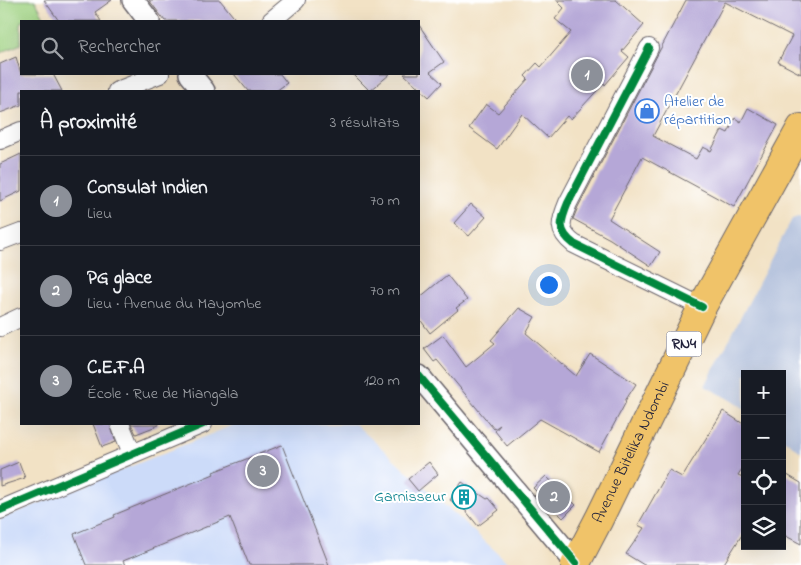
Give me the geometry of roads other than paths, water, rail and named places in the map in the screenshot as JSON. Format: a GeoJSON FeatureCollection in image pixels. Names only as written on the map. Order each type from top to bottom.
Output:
{"type":"FeatureCollection","features":[{"type":"Feature","properties":{"kind":"highway","name":"Avenue Bitelika Ndombi"},"geometry":{"type":"LineString","coordinates":[[576,564],[702,308],[801,128]]}},
{"type":"Feature","properties":{"kind":"street"},"geometry":{"type":"LineString","coordinates":[[133,0],[148,20]]}},
{"type":"Feature","properties":{"kind":"street"},"geometry":{"type":"LineString","coordinates":[[272,20],[296,0]]}},
{"type":"Feature","properties":{"kind":"street"},"geometry":{"type":"LineString","coordinates":[[649,48],[568,204],[562,230],[564,235],[574,244],[702,308]]}},
{"type":"Feature","properties":{"kind":"street"},"geometry":{"type":"LineString","coordinates":[[120,90],[157,75]]}},
{"type":"Feature","properties":{"kind":"street"},"geometry":{"type":"LineString","coordinates":[[0,140],[20,131]]}},
{"type":"Feature","properties":{"kind":"street"},"geometry":{"type":"LineString","coordinates":[[0,241],[20,233]]}},
{"type":"Feature","properties":{"kind":"street"},"geometry":{"type":"LineString","coordinates":[[0,327],[20,318]]}},
{"type":"Feature","properties":{"kind":"street"},"geometry":{"type":"LineString","coordinates":[[420,377],[576,564]]}},
{"type":"Feature","properties":{"kind":"street"},"geometry":{"type":"LineString","coordinates":[[120,425],[132,453]]}},
{"type":"Feature","properties":{"kind":"street"},"geometry":{"type":"LineString","coordinates":[[0,510],[201,425]]}},
{"type":"Feature","properties":{"kind":"place","name":"Consulat Indien"},"geometry":{"type":"Point","coordinates":[587,75]}},
{"type":"Feature","properties":{"kind":"place","name":"Atelier de répartition"},"geometry":{"type":"Point","coordinates":[647,111]}},
{"type":"Feature","properties":{"kind":"place","name":"C.E.F.A"},"geometry":{"type":"Point","coordinates":[263,471]}},
{"type":"Feature","properties":{"kind":"place","name":"Garnisseur"},"geometry":{"type":"Point","coordinates":[464,497]}},
{"type":"Feature","properties":{"kind":"place","name":"PG glace"},"geometry":{"type":"Point","coordinates":[554,497]}}]}
